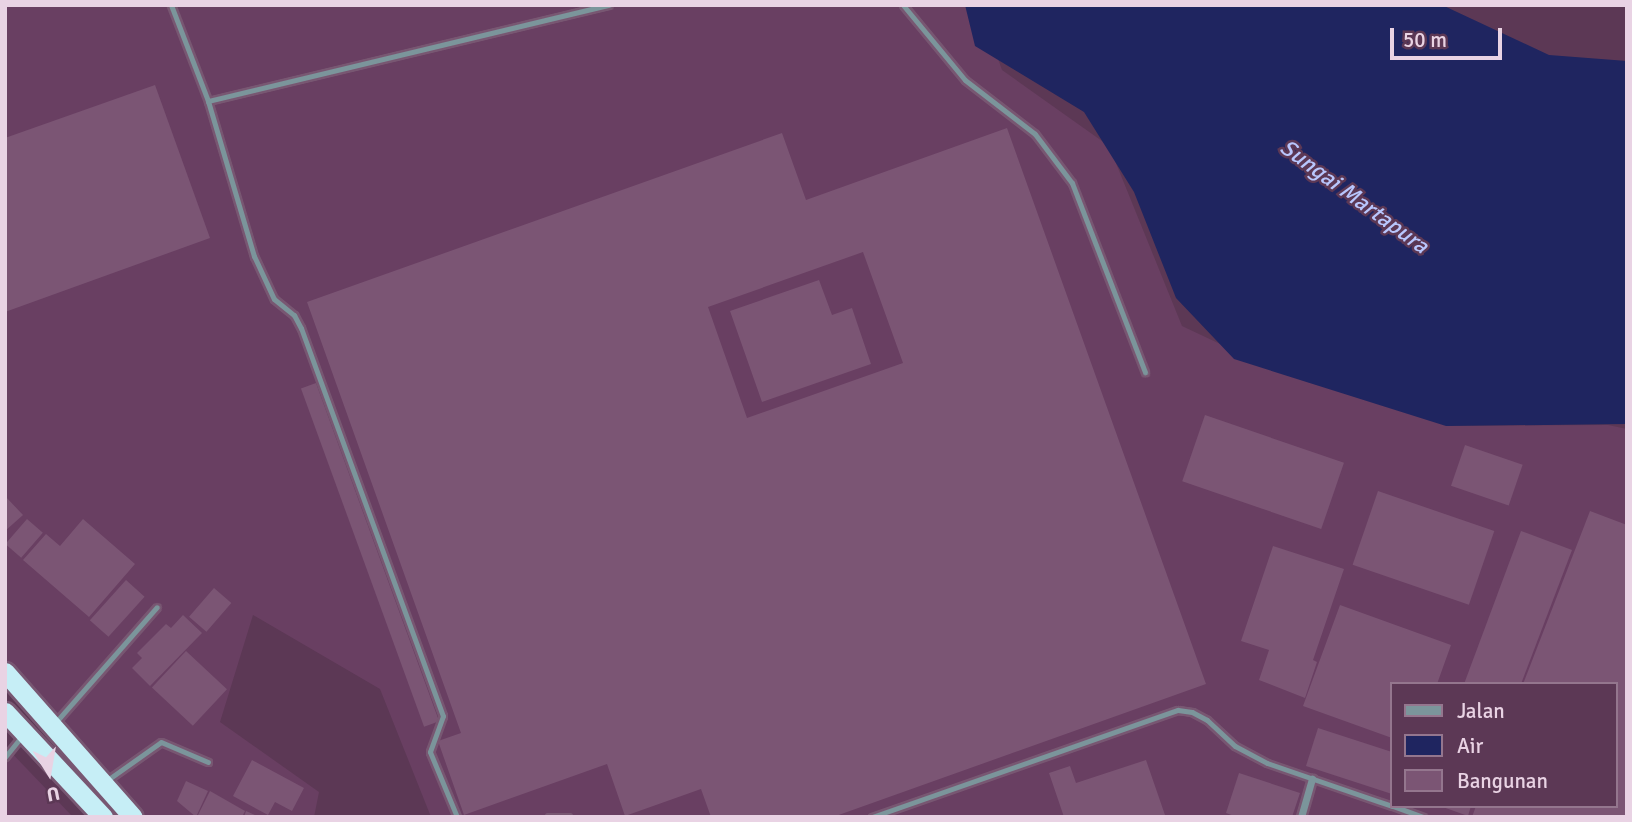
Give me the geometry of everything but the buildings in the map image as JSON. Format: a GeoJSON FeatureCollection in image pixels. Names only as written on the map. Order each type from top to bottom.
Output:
{"type":"FeatureCollection","features":[{"type":"Feature","properties":{"kind":"highway"},"geometry":{"type":"LineString","coordinates":[[5,672],[133,817]]}},
{"type":"Feature","properties":{"kind":"highway"},"geometry":{"type":"LineString","coordinates":[[5,712],[103,817]]}},
{"type":"Feature","properties":{"kind":"street"},"geometry":{"type":"LineString","coordinates":[[1301,817],[1312,779]]}},
{"type":"Feature","properties":{"kind":"lane"},"geometry":{"type":"LineString","coordinates":[[171,5],[208,101],[254,256],[274,299],[294,315],[301,328],[443,716],[430,752],[457,817]]}},
{"type":"Feature","properties":{"kind":"lane"},"geometry":{"type":"LineString","coordinates":[[208,101],[609,5]]}},
{"type":"Feature","properties":{"kind":"lane"},"geometry":{"type":"LineString","coordinates":[[903,5],[965,80],[1035,134],[1072,183],[1145,372]]}},
{"type":"Feature","properties":{"kind":"lane"},"geometry":{"type":"LineString","coordinates":[[52,726],[157,607]]}},
{"type":"Feature","properties":{"kind":"lane"},"geometry":{"type":"LineString","coordinates":[[872,817],[1178,710],[1192,712],[1207,720],[1248,754],[1390,805]]}},
{"type":"Feature","properties":{"kind":"lane"},"geometry":{"type":"LineString","coordinates":[[5,757],[25,733]]}},
{"type":"Feature","properties":{"kind":"lane"},"geometry":{"type":"LineString","coordinates":[[102,783],[161,742],[208,762]]}},
{"type":"Feature","properties":{"kind":"lane"},"geometry":{"type":"LineString","coordinates":[[1398,808],[1423,817]]}},
{"type":"Feature","properties":{"kind":"lane"},"geometry":{"type":"LineString","coordinates":[[549,817],[568,817]]}},
{"type":"Feature","properties":{"kind":"shaded area"},"geometry":{"type":"Polygon","coordinates":[[[5,5],[979,5],[1002,70],[1109,146],[1182,326],[1271,368],[1451,426],[1608,425],[1627,429],[1627,817],[431,817],[380,689],[253,615],[220,722],[319,792],[314,817],[139,817],[5,668],[5,5]]]}},
{"type":"Feature","properties":{"kind":"shaded area"},"geometry":{"type":"Polygon","coordinates":[[[5,746],[73,817],[5,817],[5,746]]]}},
{"type":"Feature","properties":{"kind":"water","name":"Sungai Martapura"},"geometry":{"type":"Polygon","coordinates":[[[965,5],[1442,5],[1549,55],[1627,61],[1627,424],[1446,426],[1234,359],[1176,298],[1134,192],[1084,112],[975,46],[965,5]]]}}]}
